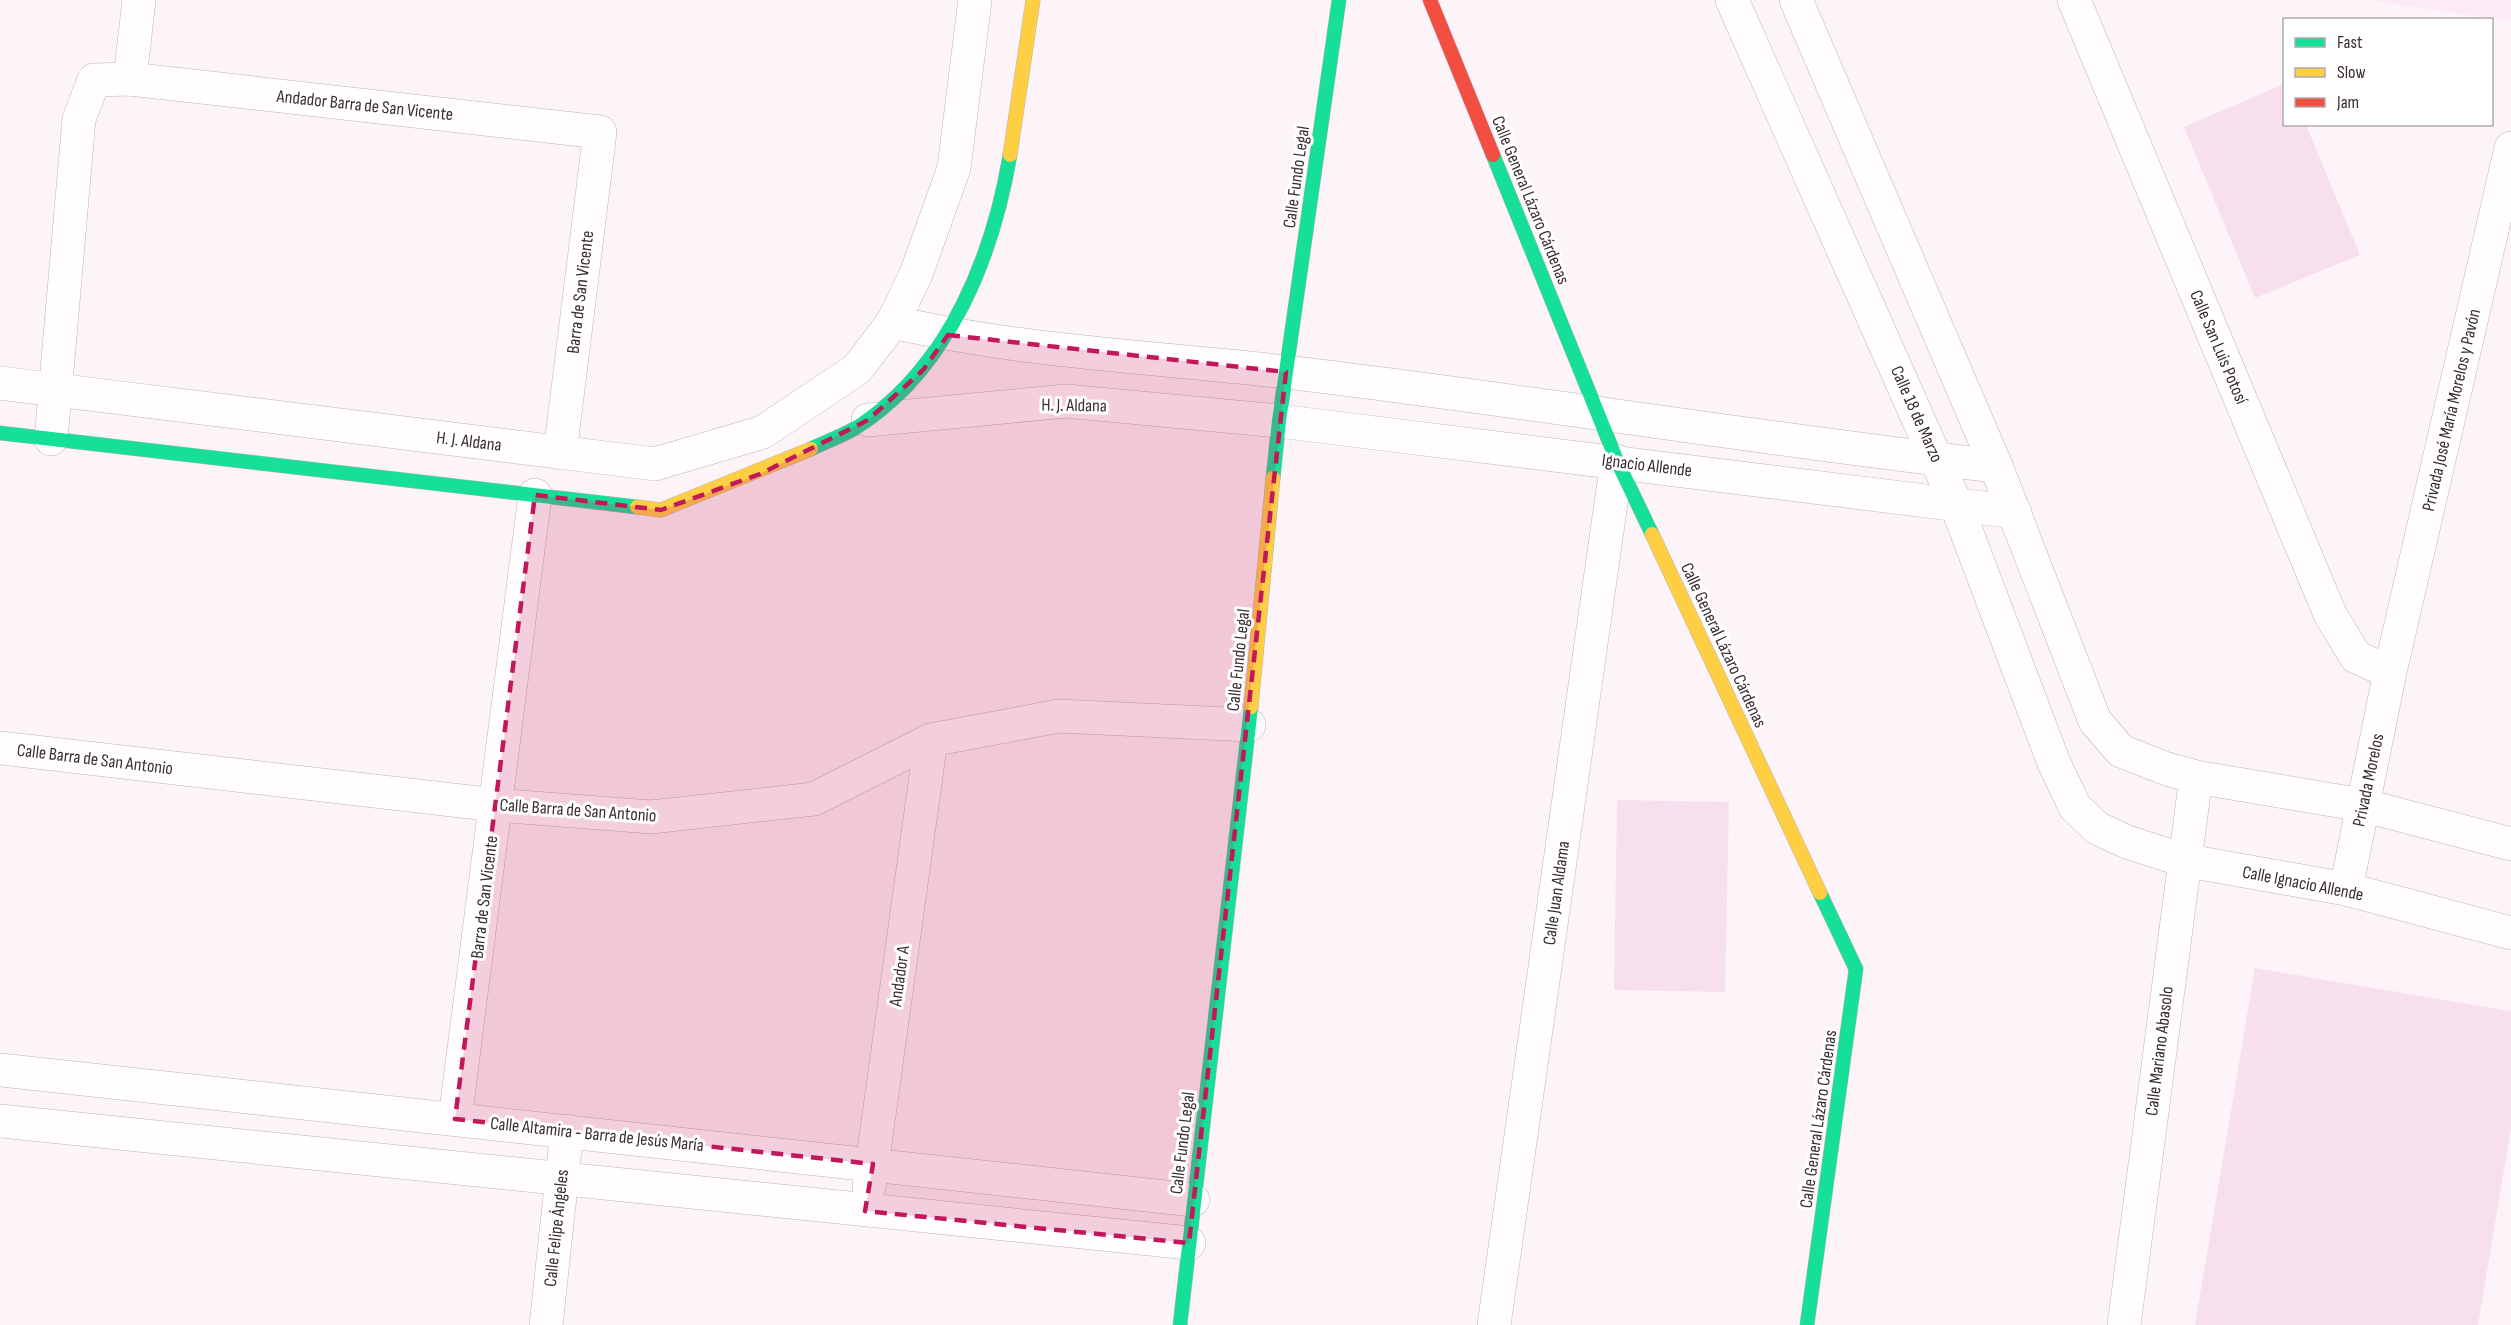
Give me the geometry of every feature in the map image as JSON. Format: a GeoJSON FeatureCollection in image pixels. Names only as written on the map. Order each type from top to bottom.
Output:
{"type":"FeatureCollection","features":[{"type":"Feature","properties":{"kind":"street"},"geometry":{"type":"LineString","coordinates":[[130,79],[139,0]]}},
{"type":"Feature","properties":{"kind":"street","name":"H. J. Aldana"},"geometry":{"type":"LineString","coordinates":[[0,383],[655,464],[764,432],[857,369],[893,322],[916,274],[954,168],[975,0]]}},
{"type":"Feature","properties":{"kind":"street","name":"H. J. Aldana"},"geometry":{"type":"LineString","coordinates":[[0,433],[661,510],[760,474],[868,420],[923,370],[948,335],[978,277],[1011,162],[1033,0]]}},
{"type":"Feature","properties":{"kind":"street","name":"Calle Fundo Legal"},"geometry":{"type":"LineString","coordinates":[[1180,1325],[1250,724],[1279,421],[1339,0]]}},
{"type":"Feature","properties":{"kind":"street","name":"Calle General Lázaro Cárdenas"},"geometry":{"type":"LineString","coordinates":[[1430,0],[1617,461],[1856,969],[1807,1325]]}},
{"type":"Feature","properties":{"kind":"street","name":"Calle 18 de Marzo"},"geometry":{"type":"LineString","coordinates":[[1732,0],[1956,504],[2054,762],[2075,807],[2097,828]]}},
{"type":"Feature","properties":{"kind":"street"},"geometry":{"type":"LineString","coordinates":[[1796,0],[1996,466],[2095,721],[2121,751],[2167,769],[2196,777],[2362,805],[2511,844]]}},
{"type":"Feature","properties":{"kind":"street","name":"Calle San Luis Potosí"},"geometry":{"type":"LineString","coordinates":[[2074,0],[2330,614],[2356,657],[2390,672]]}},
{"type":"Feature","properties":{"kind":"street","name":"Andador Barra de San Vicente"},"geometry":{"type":"LineString","coordinates":[[51,439],[79,119],[94,80],[130,79],[600,132]]}},
{"type":"Feature","properties":{"kind":"street","name":"Barra de San Vicente"},"geometry":{"type":"LineString","coordinates":[[561,453],[600,132]]}},
{"type":"Feature","properties":{"kind":"street","name":"Privada José María Morelos y Pavón"},"geometry":{"type":"LineString","coordinates":[[2390,672],[2511,148]]}},
{"type":"Feature","properties":{"kind":"street"},"geometry":{"type":"LineString","coordinates":[[893,322],[948,335],[1104,354],[1286,372],[1996,466]]}},
{"type":"Feature","properties":{"kind":"street","name":"H. J. Aldana"},"geometry":{"type":"LineString","coordinates":[[868,420],[1066,401],[1279,421]]}},
{"type":"Feature","properties":{"kind":"street","name":"Ignacio Allende"},"geometry":{"type":"LineString","coordinates":[[1279,421],[2015,512]]}},
{"type":"Feature","properties":{"kind":"street","name":"Calle Juan Aldama"},"geometry":{"type":"LineString","coordinates":[[1494,1325],[1617,461]]}},
{"type":"Feature","properties":{"kind":"street","name":"Barra de San Vicente"},"geometry":{"type":"LineString","coordinates":[[455,1119],[535,495]]}},
{"type":"Feature","properties":{"kind":"street","name":"Privada Morelos"},"geometry":{"type":"LineString","coordinates":[[2346,889],[2390,672]]}},
{"type":"Feature","properties":{"kind":"street","name":"Calle Barra de San Antonio"},"geometry":{"type":"LineString","coordinates":[[0,748],[496,805],[651,817],[814,799],[931,740],[1059,716],[1250,724]]}},
{"type":"Feature","properties":{"kind":"street","name":"Andador A"},"geometry":{"type":"LineString","coordinates":[[865,1211],[931,740]]}},
{"type":"Feature","properties":{"kind":"street","name":"Calle Mariano Abasolo"},"geometry":{"type":"LineString","coordinates":[[2124,1325],[2183,860],[2196,777]]}},
{"type":"Feature","properties":{"kind":"street","name":"Calle Ignacio Allende"},"geometry":{"type":"LineString","coordinates":[[2097,828],[2127,842],[2183,860],[2346,889],[2511,933]]}},
{"type":"Feature","properties":{"kind":"street","name":"Calle Altamira - Barra de Jesús María"},"geometry":{"type":"LineString","coordinates":[[0,1070],[1193,1200]]}},
{"type":"Feature","properties":{"kind":"street"},"geometry":{"type":"LineString","coordinates":[[0,1121],[562,1181],[1189,1243]]}},
{"type":"Feature","properties":{"kind":"street","name":"Calle Felipe Ángeles"},"geometry":{"type":"LineString","coordinates":[[546,1325],[567,1131]]}},
{"type":"Feature","properties":{"kind":"highlighted area"},"geometry":{"type":"Polygon","coordinates":[[[948,335],[1286,372],[1189,1243],[865,1211],[873,1164],[455,1119],[535,495],[661,510],[760,474],[868,420],[923,370],[948,335]]]}},
{"type":"Feature","properties":{"kind":"shaded area"},"geometry":{"type":"Polygon","coordinates":[[[2367,0],[2511,0],[2511,21],[2367,0]]]}},
{"type":"Feature","properties":{"kind":"shaded area"},"geometry":{"type":"Polygon","coordinates":[[[2283,84],[2283,126],[2306,126],[2360,255],[2255,298],[2184,127],[2283,84]]]}},
{"type":"Feature","properties":{"kind":"shaded area"},"geometry":{"type":"Polygon","coordinates":[[[1617,800],[1729,802],[1725,992],[1614,990],[1617,800]]]}},
{"type":"Feature","properties":{"kind":"shaded area"},"geometry":{"type":"Polygon","coordinates":[[[2255,968],[2511,1011],[2511,1128],[2478,1325],[2195,1325],[2255,968]]]}},
{"type":"Feature","properties":{"kind":"traffic: fast"},"geometry":{"type":"LineString","coordinates":[[1273,478],[1279,421],[1339,0]]}},
{"type":"Feature","properties":{"kind":"traffic: fast"},"geometry":{"type":"LineString","coordinates":[[811,449],[859,426],[895,397],[922,369],[944,338],[979,268],[992,230],[1010,155]]}},
{"type":"Feature","properties":{"kind":"traffic: fast"},"geometry":{"type":"LineString","coordinates":[[1493,155],[1617,461],[1652,534]]}},
{"type":"Feature","properties":{"kind":"traffic: fast"},"geometry":{"type":"LineString","coordinates":[[0,433],[637,507]]}},
{"type":"Feature","properties":{"kind":"traffic: fast"},"geometry":{"type":"LineString","coordinates":[[1180,1325],[1251,707]]}},
{"type":"Feature","properties":{"kind":"traffic: fast"},"geometry":{"type":"LineString","coordinates":[[1807,1325],[1856,969],[1820,893]]}},
{"type":"Feature","properties":{"kind":"traffic: slow"},"geometry":{"type":"LineString","coordinates":[[1010,155],[1033,0]]}},
{"type":"Feature","properties":{"kind":"traffic: slow"},"geometry":{"type":"LineString","coordinates":[[637,507],[661,510],[811,449]]}},
{"type":"Feature","properties":{"kind":"traffic: slow"},"geometry":{"type":"LineString","coordinates":[[1251,707],[1273,478]]}},
{"type":"Feature","properties":{"kind":"traffic: slow"},"geometry":{"type":"LineString","coordinates":[[1652,534],[1820,893]]}},
{"type":"Feature","properties":{"kind":"traffic: jam"},"geometry":{"type":"LineString","coordinates":[[1430,0],[1493,155]]}}]}
